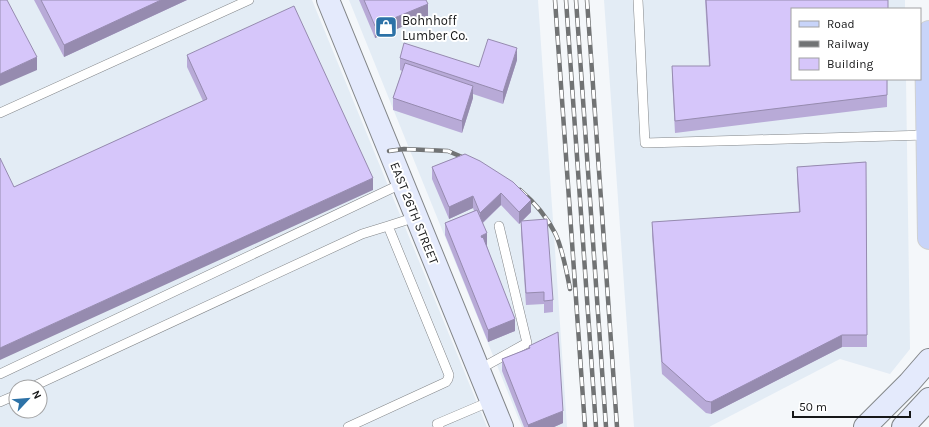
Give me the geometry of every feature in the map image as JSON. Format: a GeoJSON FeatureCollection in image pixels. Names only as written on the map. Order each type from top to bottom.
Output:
{"type":"FeatureCollection","features":[{"type":"Feature","properties":{"kind":"main road"},"geometry":{"type":"LineString","coordinates":[[929,32],[926,35],[929,238]]}},
{"type":"Feature","properties":{"kind":"street","name":"EAST 26TH STREET"},"geometry":{"type":"LineString","coordinates":[[328,0],[502,427]]}},
{"type":"Feature","properties":{"kind":"street"},"geometry":{"type":"LineString","coordinates":[[865,427],[909,383],[929,360]]}},
{"type":"Feature","properties":{"kind":"street"},"geometry":{"type":"LineString","coordinates":[[903,427],[929,398]]}},
{"type":"Feature","properties":{"kind":"lane"},"geometry":{"type":"LineString","coordinates":[[0,114],[249,0]]}},
{"type":"Feature","properties":{"kind":"lane"},"geometry":{"type":"LineString","coordinates":[[638,0],[645,143],[927,136]]}},
{"type":"Feature","properties":{"kind":"lane"},"geometry":{"type":"LineString","coordinates":[[0,374],[403,183]]}},
{"type":"Feature","properties":{"kind":"lane"},"geometry":{"type":"LineString","coordinates":[[48,380],[362,234],[416,217]]}},
{"type":"Feature","properties":{"kind":"lane"},"geometry":{"type":"LineString","coordinates":[[348,427],[446,382],[449,375],[388,226]]}},
{"type":"Feature","properties":{"kind":"lane"},"geometry":{"type":"LineString","coordinates":[[478,370],[526,343],[498,226]]}},
{"type":"Feature","properties":{"kind":"lane"},"geometry":{"type":"LineString","coordinates":[[439,427],[437,424],[491,401]]}},
{"type":"Feature","properties":{"kind":"shaded area"},"geometry":{"type":"Polygon","coordinates":[[[0,0],[312,0],[487,427],[0,427],[0,0]]]}},
{"type":"Feature","properties":{"kind":"shaded area"},"geometry":{"type":"Polygon","coordinates":[[[349,0],[538,0],[567,427],[522,427],[349,0]]]}},
{"type":"Feature","properties":{"kind":"shaded area"},"geometry":{"type":"Polygon","coordinates":[[[604,0],[905,0],[905,8],[791,8],[791,80],[906,80],[910,349],[890,374],[840,359],[709,427],[634,427],[604,0]]]}},
{"type":"Feature","properties":{"kind":"building"},"geometry":{"type":"Polygon","coordinates":[[[0,0],[7,0],[37,57],[0,74],[0,0]]]}},
{"type":"Feature","properties":{"kind":"building"},"geometry":{"type":"Polygon","coordinates":[[[41,0],[161,0],[64,45],[41,0]]]}},
{"type":"Feature","properties":{"kind":"building"},"geometry":{"type":"Polygon","coordinates":[[[364,0],[426,0],[428,4],[375,26],[364,0]]]}},
{"type":"Feature","properties":{"kind":"building"},"geometry":{"type":"Polygon","coordinates":[[[706,0],[888,0],[888,8],[791,8],[791,80],[887,80],[887,95],[675,121],[672,66],[710,66],[706,0]]]}},
{"type":"Feature","properties":{"kind":"building"},"geometry":{"type":"Polygon","coordinates":[[[294,6],[373,178],[0,348],[0,158],[14,187],[207,99],[187,55],[294,6]]]}},
{"type":"Feature","properties":{"kind":"building"},"geometry":{"type":"Polygon","coordinates":[[[488,39],[517,48],[503,92],[400,58],[404,43],[479,67],[488,39]]]}},
{"type":"Feature","properties":{"kind":"building"},"geometry":{"type":"Polygon","coordinates":[[[405,63],[473,86],[462,121],[393,98],[405,63]]]}},
{"type":"Feature","properties":{"kind":"building"},"geometry":{"type":"Polygon","coordinates":[[[465,154],[480,161],[513,182],[531,200],[519,212],[501,193],[480,213],[473,196],[449,207],[432,167],[465,154]]]}},
{"type":"Feature","properties":{"kind":"building"},"geometry":{"type":"Polygon","coordinates":[[[866,162],[867,335],[842,335],[711,402],[706,401],[662,362],[652,222],[800,212],[797,167],[866,162]]]}},
{"type":"Feature","properties":{"kind":"building"},"geometry":{"type":"Polygon","coordinates":[[[477,210],[487,233],[481,236],[482,238],[483,237],[515,319],[488,330],[445,223],[477,210]]]}},
{"type":"Feature","properties":{"kind":"building"},"geometry":{"type":"Polygon","coordinates":[[[547,219],[553,300],[544,301],[544,292],[526,293],[521,221],[547,219]]]}},
{"type":"Feature","properties":{"kind":"building"},"geometry":{"type":"Polygon","coordinates":[[[558,332],[563,411],[528,425],[502,359],[530,348],[529,346],[558,332]]]}},
{"type":"Feature","properties":{"kind":"railway"},"geometry":{"type":"LineString","coordinates":[[555,0],[585,427]]}},
{"type":"Feature","properties":{"kind":"railway"},"geometry":{"type":"LineString","coordinates":[[566,0],[596,427]]}},
{"type":"Feature","properties":{"kind":"railway"},"geometry":{"type":"LineString","coordinates":[[576,0],[606,427]]}},
{"type":"Feature","properties":{"kind":"railway"},"geometry":{"type":"LineString","coordinates":[[587,0],[617,427]]}},
{"type":"Feature","properties":{"kind":"railway"},"geometry":{"type":"LineString","coordinates":[[389,151],[404,149],[448,151],[469,160]]}},
{"type":"Feature","properties":{"kind":"railway"},"geometry":{"type":"LineString","coordinates":[[520,190],[540,210],[555,233],[562,253],[570,289]]}},
{"type":"Feature","properties":{"kind":"place","name":"Bohnhoff Lumber Co."},"geometry":{"type":"Point","coordinates":[386,27]}}]}
